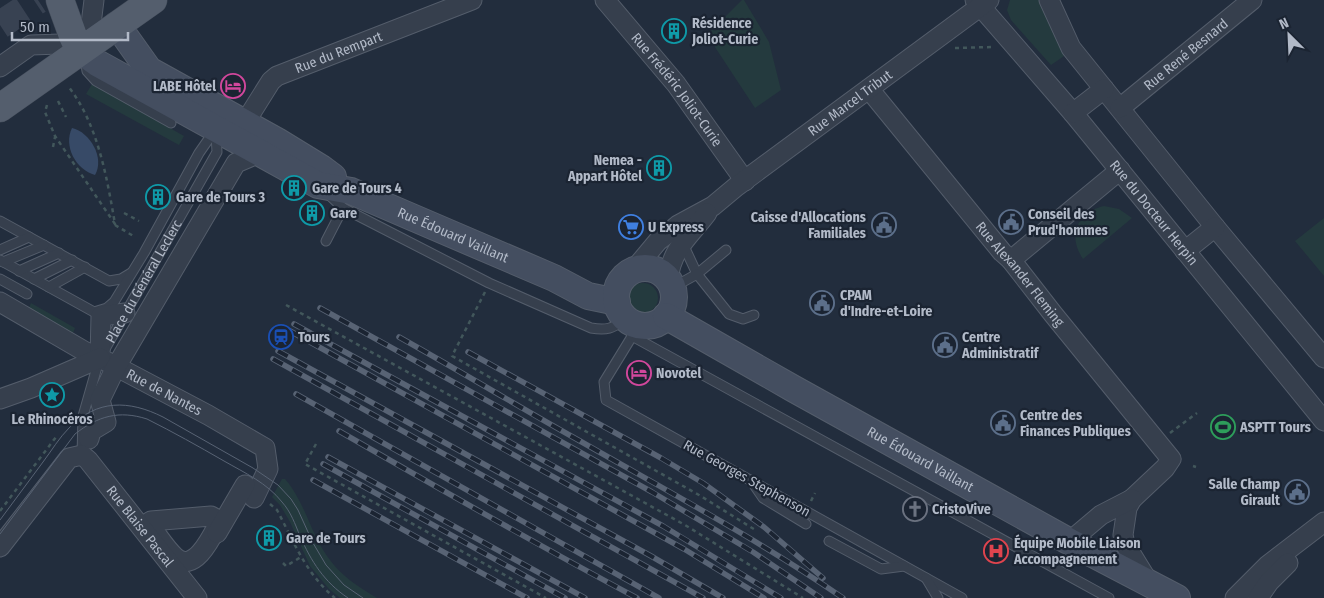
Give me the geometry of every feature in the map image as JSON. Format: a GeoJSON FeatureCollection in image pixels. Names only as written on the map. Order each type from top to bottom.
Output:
{"type":"FeatureCollection","features":[{"type":"Feature","properties":{"kind":"main road"},"geometry":{"type":"LineString","coordinates":[[60,0],[72,36],[78,46],[234,132]]}},
{"type":"Feature","properties":{"kind":"main road"},"geometry":{"type":"LineString","coordinates":[[0,108],[78,46],[117,25],[152,0]]}},
{"type":"Feature","properties":{"kind":"main road"},"geometry":{"type":"LineString","coordinates":[[117,25],[148,70],[234,132]]}},
{"type":"Feature","properties":{"kind":"main road","name":"Rue Édouard Vaillant"},"geometry":{"type":"LineString","coordinates":[[234,132],[318,185],[347,200],[554,278],[607,286],[628,306]]}},
{"type":"Feature","properties":{"kind":"main road","name":"Rue Édouard Vaillant"},"geometry":{"type":"LineString","coordinates":[[234,132],[321,168],[347,200]]}},
{"type":"Feature","properties":{"kind":"main road"},"geometry":{"type":"LineString","coordinates":[[642,268],[660,273],[670,284],[674,298],[672,308],[658,322],[649,326],[628,306],[642,268]]}},
{"type":"Feature","properties":{"kind":"main road","name":"Rue Édouard Vaillant"},"geometry":{"type":"LineString","coordinates":[[666,316],[1069,542],[1177,598]]}},
{"type":"Feature","properties":{"kind":"street"},"geometry":{"type":"LineString","coordinates":[[0,67],[31,45],[78,46],[91,24],[94,0]]}},
{"type":"Feature","properties":{"kind":"street","name":"Rue du Rempart"},"geometry":{"type":"LineString","coordinates":[[234,132],[271,81],[277,76],[472,0]]}},
{"type":"Feature","properties":{"kind":"street","name":"Rue Frédéric Joliot-Curie"},"geometry":{"type":"LineString","coordinates":[[605,0],[676,84],[745,181]]}},
{"type":"Feature","properties":{"kind":"street"},"geometry":{"type":"LineString","coordinates":[[1050,0],[1071,48],[1215,227],[1324,358]]}},
{"type":"Feature","properties":{"kind":"street","name":"Rue René Besnard"},"geometry":{"type":"LineString","coordinates":[[1120,108],[1252,0]]}},
{"type":"Feature","properties":{"kind":"street","name":"Rue Marcel Tribut"},"geometry":{"type":"LineString","coordinates":[[628,306],[666,235],[678,225],[713,206],[981,2]]}},
{"type":"Feature","properties":{"kind":"street","name":"Rue du Docteur Herpin"},"geometry":{"type":"LineString","coordinates":[[981,2],[1074,113],[1324,421]]}},
{"type":"Feature","properties":{"kind":"street","name":"Rue Alexander Fleming"},"geometry":{"type":"LineString","coordinates":[[869,89],[1002,252],[1011,260],[1171,459],[1165,468],[1132,499]]}},
{"type":"Feature","properties":{"kind":"street"},"geometry":{"type":"LineString","coordinates":[[1074,113],[1104,89]]}},
{"type":"Feature","properties":{"kind":"street","name":"Place du Général Leclerc"},"geometry":{"type":"LineString","coordinates":[[85,447],[91,432],[106,422],[100,400],[116,367],[236,163],[234,132]]}},
{"type":"Feature","properties":{"kind":"street"},"geometry":{"type":"LineString","coordinates":[[1011,260],[1120,170]]}},
{"type":"Feature","properties":{"kind":"street","name":"Rue Marcel Tribut"},"geometry":{"type":"LineString","coordinates":[[670,284],[672,258],[713,206]]}},
{"type":"Feature","properties":{"kind":"street"},"geometry":{"type":"LineString","coordinates":[[1185,251],[1215,227]]}},
{"type":"Feature","properties":{"kind":"street","name":"Place du Général Leclerc"},"geometry":{"type":"LineString","coordinates":[[0,302],[84,351],[100,358]]}},
{"type":"Feature","properties":{"kind":"street"},"geometry":{"type":"LineString","coordinates":[[0,399],[31,388],[100,358],[104,312],[125,314]]}},
{"type":"Feature","properties":{"kind":"street","name":"Rue de Nantes"},"geometry":{"type":"LineString","coordinates":[[100,358],[208,415],[265,448],[268,469],[246,492]]}},
{"type":"Feature","properties":{"kind":"street"},"geometry":{"type":"LineString","coordinates":[[0,547],[68,458],[85,447]]}},
{"type":"Feature","properties":{"kind":"street","name":"Rue Blaise Pascal"},"geometry":{"type":"LineString","coordinates":[[85,447],[88,460],[197,598]]}},
{"type":"Feature","properties":{"kind":"street"},"geometry":{"type":"LineString","coordinates":[[184,581],[196,570],[246,492]]}},
{"type":"Feature","properties":{"kind":"street"},"geometry":{"type":"LineString","coordinates":[[1069,542],[1101,515],[1132,499]]}},
{"type":"Feature","properties":{"kind":"street"},"geometry":{"type":"LineString","coordinates":[[1132,499],[1127,508],[1123,535],[1125,544],[1149,583]]}},
{"type":"Feature","properties":{"kind":"street"},"geometry":{"type":"LineString","coordinates":[[1235,598],[1268,565],[1324,522]]}},
{"type":"Feature","properties":{"kind":"street"},"geometry":{"type":"LineString","coordinates":[[1258,598],[1269,582],[1324,531]]}},
{"type":"Feature","properties":{"kind":"lane"},"geometry":{"type":"LineString","coordinates":[[78,46],[87,71],[96,81],[171,123]]}},
{"type":"Feature","properties":{"kind":"lane","name":"Place du Général Leclerc"},"geometry":{"type":"LineString","coordinates":[[2,261],[94,312],[104,312],[114,302],[133,272],[199,154],[234,132]]}},
{"type":"Feature","properties":{"kind":"lane","name":"Place du Général Leclerc"},"geometry":{"type":"LineString","coordinates":[[100,358],[217,152],[234,132]]}},
{"type":"Feature","properties":{"kind":"lane"},"geometry":{"type":"LineString","coordinates":[[326,241],[347,200],[489,283],[592,328],[603,330],[612,328],[628,306],[1110,598]]}},
{"type":"Feature","properties":{"kind":"lane","name":"Place du Général Leclerc"},"geometry":{"type":"LineString","coordinates":[[0,221],[109,280],[121,279],[133,272]]}},
{"type":"Feature","properties":{"kind":"lane"},"geometry":{"type":"LineString","coordinates":[[0,232],[11,227]]}},
{"type":"Feature","properties":{"kind":"lane"},"geometry":{"type":"LineString","coordinates":[[0,250],[29,237]]}},
{"type":"Feature","properties":{"kind":"lane"},"geometry":{"type":"LineString","coordinates":[[682,243],[697,274],[729,314],[743,319],[754,315]]}},
{"type":"Feature","properties":{"kind":"lane","name":"Place du Général Leclerc"},"geometry":{"type":"LineString","coordinates":[[2,261],[44,245]]}},
{"type":"Feature","properties":{"kind":"lane"},"geometry":{"type":"LineString","coordinates":[[670,284],[697,274],[726,250]]}},
{"type":"Feature","properties":{"kind":"lane"},"geometry":{"type":"LineString","coordinates":[[19,271],[59,253]]}},
{"type":"Feature","properties":{"kind":"lane"},"geometry":{"type":"LineString","coordinates":[[34,279],[72,260]]}},
{"type":"Feature","properties":{"kind":"lane"},"geometry":{"type":"LineString","coordinates":[[49,287],[85,268]]}},
{"type":"Feature","properties":{"kind":"lane"},"geometry":{"type":"LineString","coordinates":[[0,279],[28,294]]}},
{"type":"Feature","properties":{"kind":"lane","name":"Rue Georges Stephenson"},"geometry":{"type":"LineString","coordinates":[[628,306],[604,382],[606,400],[962,598]]}},
{"type":"Feature","properties":{"kind":"lane"},"geometry":{"type":"LineString","coordinates":[[85,447],[84,416],[100,358]]}},
{"type":"Feature","properties":{"kind":"lane"},"geometry":{"type":"LineString","coordinates":[[751,480],[763,498],[806,524]]}},
{"type":"Feature","properties":{"kind":"lane"},"geometry":{"type":"LineString","coordinates":[[829,541],[880,569],[905,566]]}},
{"type":"Feature","properties":{"kind":"lane"},"geometry":{"type":"LineString","coordinates":[[926,578],[938,598]]}},
{"type":"Feature","properties":{"kind":"path"},"geometry":{"type":"LineString","coordinates":[[955,48],[997,47]]}},
{"type":"Feature","properties":{"kind":"path"},"geometry":{"type":"LineString","coordinates":[[68,86],[79,100],[88,119],[101,158],[115,224]]}},
{"type":"Feature","properties":{"kind":"path"},"geometry":{"type":"LineString","coordinates":[[58,101],[66,117]]}},
{"type":"Feature","properties":{"kind":"path"},"geometry":{"type":"LineString","coordinates":[[46,105],[45,112],[55,136],[115,224],[135,237]]}},
{"type":"Feature","properties":{"kind":"path"},"geometry":{"type":"LineString","coordinates":[[53,147],[55,136]]}},
{"type":"Feature","properties":{"kind":"path"},"geometry":{"type":"LineString","coordinates":[[124,213],[139,221]]}},
{"type":"Feature","properties":{"kind":"path"},"geometry":{"type":"LineString","coordinates":[[486,289],[452,356],[690,490],[757,531]]}},
{"type":"Feature","properties":{"kind":"path"},"geometry":{"type":"LineString","coordinates":[[286,305],[685,525],[803,598]]}},
{"type":"Feature","properties":{"kind":"path"},"geometry":{"type":"LineString","coordinates":[[1166,435],[1197,414]]}},
{"type":"Feature","properties":{"kind":"path"},"geometry":{"type":"LineString","coordinates":[[0,511],[56,437]]}},
{"type":"Feature","properties":{"kind":"path"},"geometry":{"type":"LineString","coordinates":[[316,444],[305,464],[546,598]]}},
{"type":"Feature","properties":{"kind":"path"},"geometry":{"type":"LineString","coordinates":[[246,492],[269,503],[277,510],[301,557],[319,583],[335,598]]}},
{"type":"Feature","properties":{"kind":"path"},"geometry":{"type":"LineString","coordinates":[[283,563],[286,566],[301,557]]}},
{"type":"Feature","properties":{"kind":"green space"},"geometry":{"type":"Polygon","coordinates":[[[744,0],[769,42],[781,90],[755,108],[707,35],[744,0]]]}},
{"type":"Feature","properties":{"kind":"green space"},"geometry":{"type":"Polygon","coordinates":[[[1010,0],[1044,0],[1067,54],[1051,65],[1011,20],[1007,10],[1010,0]]]}},
{"type":"Feature","properties":{"kind":"green space"},"geometry":{"type":"Polygon","coordinates":[[[92,84],[184,136],[179,145],[86,94],[92,84]]]}},
{"type":"Feature","properties":{"kind":"green space"},"geometry":{"type":"Polygon","coordinates":[[[1104,206],[1119,209],[1132,218],[1083,259],[1076,242],[1077,226],[1087,214],[1104,206]]]}},
{"type":"Feature","properties":{"kind":"green space"},"geometry":{"type":"Polygon","coordinates":[[[1324,218],[1324,276],[1295,241],[1324,218]]]}},
{"type":"Feature","properties":{"kind":"green space"},"geometry":{"type":"Polygon","coordinates":[[[643,283],[653,288],[658,298],[653,308],[643,313],[633,308],[628,298],[633,288],[643,283]]]}},
{"type":"Feature","properties":{"kind":"green space"},"geometry":{"type":"Polygon","coordinates":[[[31,303],[75,328],[73,333],[29,308],[31,303]]]}},
{"type":"Feature","properties":{"kind":"green space"},"geometry":{"type":"Polygon","coordinates":[[[282,479],[285,479],[298,497],[321,547],[332,563],[349,580],[377,598],[340,598],[329,589],[310,566],[290,522],[280,505],[272,497],[282,479]]]}},
{"type":"Feature","properties":{"kind":"water"},"geometry":{"type":"Polygon","coordinates":[[[72,128],[79,130],[85,135],[94,147],[98,161],[95,175],[82,168],[73,156],[69,142],[72,128]]]}},
{"type":"Feature","properties":{"kind":"tunnel"},"geometry":{"type":"LineString","coordinates":[[0,25],[38,0]]}},
{"type":"Feature","properties":{"kind":"tram line"},"geometry":{"type":"LineString","coordinates":[[0,520],[69,428],[80,419],[102,407],[114,405],[138,407],[163,417],[253,468],[278,485],[298,510],[313,543],[326,565],[344,585],[363,598]]}},
{"type":"Feature","properties":{"kind":"tram line"},"geometry":{"type":"LineString","coordinates":[[0,534],[75,434],[92,423],[109,416],[137,416],[147,419],[186,439],[248,474],[270,489],[288,510],[309,554],[319,570],[339,592],[348,598]]}},
{"type":"Feature","properties":{"kind":"railway"},"geometry":{"type":"LineString","coordinates":[[320,308],[652,492],[753,552],[821,598]]}},
{"type":"Feature","properties":{"kind":"railway"},"geometry":{"type":"LineString","coordinates":[[294,324],[663,526],[781,598]]}},
{"type":"Feature","properties":{"kind":"railway"},"geometry":{"type":"LineString","coordinates":[[290,331],[684,549],[764,598]]}},
{"type":"Feature","properties":{"kind":"railway"},"geometry":{"type":"LineString","coordinates":[[399,337],[713,517],[779,556],[843,598]]}},
{"type":"Feature","properties":{"kind":"railway"},"geometry":{"type":"LineString","coordinates":[[278,351],[651,556],[723,598]]}},
{"type":"Feature","properties":{"kind":"railway"},"geometry":{"type":"LineString","coordinates":[[468,352],[703,483],[764,527],[823,578]]}},
{"type":"Feature","properties":{"kind":"railway"},"geometry":{"type":"LineString","coordinates":[[273,359],[703,598]]}},
{"type":"Feature","properties":{"kind":"railway"},"geometry":{"type":"LineString","coordinates":[[296,394],[659,598]]}},
{"type":"Feature","properties":{"kind":"railway"},"geometry":{"type":"LineString","coordinates":[[339,431],[487,516],[637,598]]}},
{"type":"Feature","properties":{"kind":"railway"},"geometry":{"type":"LineString","coordinates":[[328,457],[585,598]]}},
{"type":"Feature","properties":{"kind":"railway"},"geometry":{"type":"LineString","coordinates":[[323,464],[565,598]]}},
{"type":"Feature","properties":{"kind":"railway"},"geometry":{"type":"LineString","coordinates":[[313,480],[527,598]]}},
{"type":"Feature","properties":{"kind":"place","name":"Résidence Joliot-Curie"},"geometry":{"type":"Point","coordinates":[674,31]}},
{"type":"Feature","properties":{"kind":"place","name":"LABE Hôtel"},"geometry":{"type":"Point","coordinates":[233,86]}},
{"type":"Feature","properties":{"kind":"place","name":"Nemea - Appart Hôtel"},"geometry":{"type":"Point","coordinates":[659,168]}},
{"type":"Feature","properties":{"kind":"place","name":"Gare de Tours 4"},"geometry":{"type":"Point","coordinates":[294,188]}},
{"type":"Feature","properties":{"kind":"place","name":"Gare de Tours 3"},"geometry":{"type":"Point","coordinates":[158,197]}},
{"type":"Feature","properties":{"kind":"place","name":"Gare"},"geometry":{"type":"Point","coordinates":[312,213]}},
{"type":"Feature","properties":{"kind":"place","name":"Conseil des Prud'hommes"},"geometry":{"type":"Point","coordinates":[1011,222]}},
{"type":"Feature","properties":{"kind":"place","name":"Caisse d'Allocations Familiales"},"geometry":{"type":"Point","coordinates":[884,225]}},
{"type":"Feature","properties":{"kind":"place","name":"U Express"},"geometry":{"type":"Point","coordinates":[631,227]}},
{"type":"Feature","properties":{"kind":"place","name":"CPAM d'Indre-et-Loire"},"geometry":{"type":"Point","coordinates":[822,303]}},
{"type":"Feature","properties":{"kind":"place","name":"Tours"},"geometry":{"type":"Point","coordinates":[281,337]}},
{"type":"Feature","properties":{"kind":"place","name":"Centre Administratif"},"geometry":{"type":"Point","coordinates":[945,345]}},
{"type":"Feature","properties":{"kind":"place","name":"Novotel"},"geometry":{"type":"Point","coordinates":[639,373]}},
{"type":"Feature","properties":{"kind":"place","name":"Le Rhinocéros"},"geometry":{"type":"Point","coordinates":[52,395]}},
{"type":"Feature","properties":{"kind":"place","name":"Centre des Finances Publiques"},"geometry":{"type":"Point","coordinates":[1003,423]}},
{"type":"Feature","properties":{"kind":"place","name":"ASPTT Tours"},"geometry":{"type":"Point","coordinates":[1223,427]}},
{"type":"Feature","properties":{"kind":"place","name":"Salle Champ Girault"},"geometry":{"type":"Point","coordinates":[1297,492]}},
{"type":"Feature","properties":{"kind":"place","name":"CristoVive"},"geometry":{"type":"Point","coordinates":[915,509]}},
{"type":"Feature","properties":{"kind":"place","name":"Gare de Tours"},"geometry":{"type":"Point","coordinates":[269,538]}},
{"type":"Feature","properties":{"kind":"place","name":"Équipe Mobile Liaison Accompagnement"},"geometry":{"type":"Point","coordinates":[996,551]}}]}
